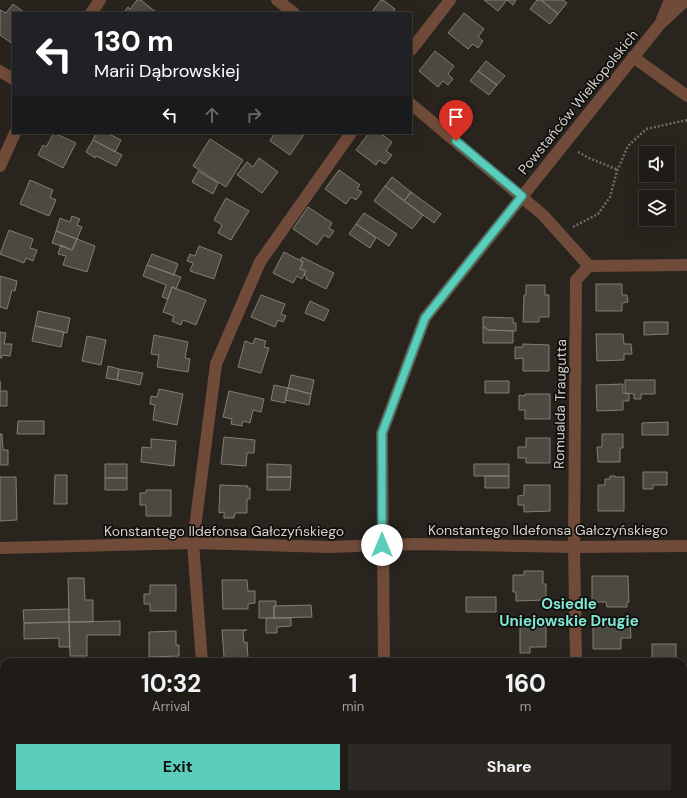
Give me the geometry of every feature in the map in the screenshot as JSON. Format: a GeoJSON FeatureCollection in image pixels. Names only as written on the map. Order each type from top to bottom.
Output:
{"type":"FeatureCollection","features":[{"type":"Feature","properties":{"kind":"street"},"geometry":{"type":"LineString","coordinates":[[92,12],[100,0]]}},
{"type":"Feature","properties":{"kind":"street"},"geometry":{"type":"LineString","coordinates":[[277,0],[293,12]]}},
{"type":"Feature","properties":{"kind":"street"},"geometry":{"type":"LineString","coordinates":[[412,49],[450,0]]}},
{"type":"Feature","properties":{"kind":"street","name":"Powstańców Wielkopolskich"},"geometry":{"type":"LineString","coordinates":[[660,24],[670,0]]}},
{"type":"Feature","properties":{"kind":"street","name":"Powstańców Wielkopolskich"},"geometry":{"type":"LineString","coordinates":[[384,658],[382,433],[425,318],[660,24],[686,0]]}},
{"type":"Feature","properties":{"kind":"street"},"geometry":{"type":"LineString","coordinates":[[633,57],[687,96]]}},
{"type":"Feature","properties":{"kind":"street"},"geometry":{"type":"LineString","coordinates":[[0,71],[12,78]]}},
{"type":"Feature","properties":{"kind":"street"},"geometry":{"type":"LineString","coordinates":[[412,105],[543,215],[589,266],[687,265]]}},
{"type":"Feature","properties":{"kind":"street"},"geometry":{"type":"LineString","coordinates":[[0,166],[15,134]]}},
{"type":"Feature","properties":{"kind":"street"},"geometry":{"type":"LineString","coordinates":[[202,658],[193,543],[216,364],[260,262],[350,134]]}},
{"type":"Feature","properties":{"kind":"street","name":"Romualda Traugutta"},"geometry":{"type":"LineString","coordinates":[[576,658],[574,547],[576,280],[589,266]]}},
{"type":"Feature","properties":{"kind":"street","name":"Konstantego Ildefonsa Gałczyńskiego"},"geometry":{"type":"LineString","coordinates":[[0,548],[193,543],[329,547],[415,544],[574,547],[687,546]]}},
{"type":"Feature","properties":{"kind":"path"},"geometry":{"type":"LineString","coordinates":[[557,230],[576,226],[598,214],[610,197],[618,170],[628,146],[646,129],[687,120]]}},
{"type":"Feature","properties":{"kind":"path"},"geometry":{"type":"LineString","coordinates":[[578,151],[589,158],[618,170]]}},
{"type":"Feature","properties":{"kind":"building"},"geometry":{"type":"Polygon","coordinates":[[[137,0],[141,0],[156,12],[124,12],[128,7],[130,9],[137,0]]]}},
{"type":"Feature","properties":{"kind":"building"},"geometry":{"type":"Polygon","coordinates":[[[381,0],[395,9],[394,12],[372,12],[381,0]]]}},
{"type":"Feature","properties":{"kind":"building"},"geometry":{"type":"Polygon","coordinates":[[[484,0],[507,0],[498,11],[484,0]]]}},
{"type":"Feature","properties":{"kind":"building"},"geometry":{"type":"Polygon","coordinates":[[[507,0],[516,0],[513,5],[507,0]]]}},
{"type":"Feature","properties":{"kind":"building"},"geometry":{"type":"Polygon","coordinates":[[[537,0],[541,0],[558,14],[550,24],[530,9],[537,0]]]}},
{"type":"Feature","properties":{"kind":"building"},"geometry":{"type":"Polygon","coordinates":[[[541,0],[563,0],[567,3],[558,14],[541,0]]]}},
{"type":"Feature","properties":{"kind":"building"},"geometry":{"type":"Polygon","coordinates":[[[13,4],[24,12],[12,12],[12,43],[0,35],[0,10],[6,13],[13,4]]]}},
{"type":"Feature","properties":{"kind":"building"},"geometry":{"type":"Polygon","coordinates":[[[464,13],[484,29],[478,37],[483,41],[478,48],[473,44],[468,49],[448,33],[464,13]]]}},
{"type":"Feature","properties":{"kind":"building"},"geometry":{"type":"Polygon","coordinates":[[[435,51],[454,66],[448,74],[453,79],[448,85],[443,81],[438,87],[419,71],[435,51]]]}},
{"type":"Feature","properties":{"kind":"building"},"geometry":{"type":"Polygon","coordinates":[[[486,61],[505,76],[497,85],[478,71],[486,61]]]}},
{"type":"Feature","properties":{"kind":"building"},"geometry":{"type":"Polygon","coordinates":[[[478,71],[497,85],[489,95],[470,81],[478,71]]]}},
{"type":"Feature","properties":{"kind":"building"},"geometry":{"type":"Polygon","coordinates":[[[53,134],[76,143],[63,168],[38,155],[43,145],[46,147],[53,134]]]}},
{"type":"Feature","properties":{"kind":"building"},"geometry":{"type":"Polygon","coordinates":[[[96,134],[109,134],[121,140],[115,152],[93,140],[96,134]]]}},
{"type":"Feature","properties":{"kind":"building"},"geometry":{"type":"Polygon","coordinates":[[[274,134],[304,134],[290,155],[270,141],[274,134]]]}},
{"type":"Feature","properties":{"kind":"building"},"geometry":{"type":"Polygon","coordinates":[[[368,134],[381,134],[392,142],[386,151],[392,155],[385,164],[379,160],[376,165],[356,150],[368,134]]]}},
{"type":"Feature","properties":{"kind":"building"},"geometry":{"type":"Polygon","coordinates":[[[210,139],[243,160],[226,187],[193,166],[210,139]]]}},
{"type":"Feature","properties":{"kind":"building"},"geometry":{"type":"Polygon","coordinates":[[[93,140],[122,155],[116,166],[96,156],[95,158],[86,152],[93,140]]]}},
{"type":"Feature","properties":{"kind":"building"},"geometry":{"type":"Polygon","coordinates":[[[259,158],[278,172],[262,193],[237,175],[247,162],[253,167],[259,158]]]}},
{"type":"Feature","properties":{"kind":"building"},"geometry":{"type":"Polygon","coordinates":[[[339,170],[360,185],[357,189],[362,192],[356,200],[351,197],[346,204],[325,189],[339,170]]]}},
{"type":"Feature","properties":{"kind":"building"},"geometry":{"type":"Polygon","coordinates":[[[198,171],[218,183],[213,194],[192,182],[198,171]]]}},
{"type":"Feature","properties":{"kind":"building"},"geometry":{"type":"Polygon","coordinates":[[[392,177],[411,192],[404,201],[385,186],[392,177]]]}},
{"type":"Feature","properties":{"kind":"building"},"geometry":{"type":"Polygon","coordinates":[[[30,180],[53,190],[50,197],[56,200],[49,216],[20,204],[30,180]]]}},
{"type":"Feature","properties":{"kind":"building"},"geometry":{"type":"Polygon","coordinates":[[[385,186],[423,215],[412,229],[374,201],[385,186]]]}},
{"type":"Feature","properties":{"kind":"building"},"geometry":{"type":"Polygon","coordinates":[[[411,192],[441,214],[434,223],[404,201],[411,192]]]}},
{"type":"Feature","properties":{"kind":"building"},"geometry":{"type":"Polygon","coordinates":[[[226,198],[249,211],[231,240],[218,233],[222,225],[214,220],[226,198]]]}},
{"type":"Feature","properties":{"kind":"building"},"geometry":{"type":"Polygon","coordinates":[[[308,207],[332,223],[329,228],[334,231],[329,238],[324,235],[317,245],[293,229],[308,207]]]}},
{"type":"Feature","properties":{"kind":"building"},"geometry":{"type":"Polygon","coordinates":[[[364,213],[397,234],[389,246],[356,224],[364,213]]]}},
{"type":"Feature","properties":{"kind":"building"},"geometry":{"type":"Polygon","coordinates":[[[72,216],[80,219],[77,225],[82,227],[77,239],[56,231],[60,218],[70,222],[72,216]]]}},
{"type":"Feature","properties":{"kind":"building"},"geometry":{"type":"Polygon","coordinates":[[[356,224],[376,238],[370,248],[349,234],[356,224]]]}},
{"type":"Feature","properties":{"kind":"building"},"geometry":{"type":"Polygon","coordinates":[[[9,230],[33,239],[30,248],[37,250],[33,261],[26,258],[24,263],[0,254],[9,230]]]}},
{"type":"Feature","properties":{"kind":"building"},"geometry":{"type":"Polygon","coordinates":[[[56,231],[77,239],[72,250],[52,243],[56,231]]]}},
{"type":"Feature","properties":{"kind":"building"},"geometry":{"type":"Polygon","coordinates":[[[77,239],[95,246],[87,272],[63,265],[66,256],[58,254],[61,245],[72,250],[77,239]]]}},
{"type":"Feature","properties":{"kind":"building"},"geometry":{"type":"Polygon","coordinates":[[[199,246],[222,255],[214,279],[190,271],[193,263],[187,261],[190,254],[195,256],[199,246]]]}},
{"type":"Feature","properties":{"kind":"building"},"geometry":{"type":"Polygon","coordinates":[[[284,252],[303,262],[300,269],[306,271],[302,279],[297,276],[293,283],[273,273],[284,252]]]}},
{"type":"Feature","properties":{"kind":"building"},"geometry":{"type":"Polygon","coordinates":[[[152,254],[178,264],[174,275],[147,265],[152,254]]]}},
{"type":"Feature","properties":{"kind":"building"},"geometry":{"type":"Polygon","coordinates":[[[302,257],[334,273],[326,289],[306,279],[307,277],[304,275],[306,271],[300,269],[303,262],[300,260],[302,257]]]}},
{"type":"Feature","properties":{"kind":"building"},"geometry":{"type":"Polygon","coordinates":[[[147,265],[181,277],[176,289],[172,287],[168,299],[162,297],[166,285],[143,276],[147,265]]]}},
{"type":"Feature","properties":{"kind":"building"},"geometry":{"type":"Polygon","coordinates":[[[0,276],[17,281],[15,291],[12,290],[7,309],[0,307],[0,276]]]}},
{"type":"Feature","properties":{"kind":"building"},"geometry":{"type":"Polygon","coordinates":[[[596,284],[622,284],[622,295],[627,295],[628,302],[622,303],[622,311],[596,311],[596,284]]]}},
{"type":"Feature","properties":{"kind":"building"},"geometry":{"type":"Polygon","coordinates":[[[526,285],[545,285],[545,295],[549,295],[549,317],[539,317],[539,322],[523,322],[526,285]]]}},
{"type":"Feature","properties":{"kind":"building"},"geometry":{"type":"Polygon","coordinates":[[[172,287],[206,300],[196,325],[183,320],[181,325],[172,321],[174,316],[163,312],[172,287]]]}},
{"type":"Feature","properties":{"kind":"building"},"geometry":{"type":"Polygon","coordinates":[[[261,295],[285,304],[281,314],[286,316],[283,322],[278,320],[275,327],[251,317],[261,295]]]}},
{"type":"Feature","properties":{"kind":"building"},"geometry":{"type":"Polygon","coordinates":[[[310,301],[329,310],[324,321],[305,313],[310,301]]]}},
{"type":"Feature","properties":{"kind":"building"},"geometry":{"type":"Polygon","coordinates":[[[38,311],[70,318],[67,333],[35,326],[38,311]]]}},
{"type":"Feature","properties":{"kind":"building"},"geometry":{"type":"Polygon","coordinates":[[[483,317],[513,318],[513,323],[516,323],[516,331],[488,330],[483,326],[483,317]]]}},
{"type":"Feature","properties":{"kind":"building"},"geometry":{"type":"Polygon","coordinates":[[[644,322],[668,322],[668,334],[644,335],[644,322]]]}},
{"type":"Feature","properties":{"kind":"building"},"geometry":{"type":"Polygon","coordinates":[[[35,326],[64,332],[61,347],[32,341],[35,326]]]}},
{"type":"Feature","properties":{"kind":"building"},"geometry":{"type":"Polygon","coordinates":[[[483,326],[488,330],[513,331],[513,343],[483,343],[483,326]]]}},
{"type":"Feature","properties":{"kind":"building"},"geometry":{"type":"Polygon","coordinates":[[[0,332],[6,333],[4,344],[12,344],[10,356],[2,355],[2,358],[0,358],[0,332]]]}},
{"type":"Feature","properties":{"kind":"building"},"geometry":{"type":"Polygon","coordinates":[[[596,334],[623,334],[624,344],[631,344],[632,354],[624,354],[624,360],[597,361],[596,334]]]}},
{"type":"Feature","properties":{"kind":"building"},"geometry":{"type":"Polygon","coordinates":[[[154,335],[188,342],[185,358],[190,359],[188,372],[157,367],[159,355],[151,354],[154,335]]]}},
{"type":"Feature","properties":{"kind":"building"},"geometry":{"type":"Polygon","coordinates":[[[87,336],[106,340],[101,365],[82,361],[87,336]]]}},
{"type":"Feature","properties":{"kind":"building"},"geometry":{"type":"Polygon","coordinates":[[[255,338],[266,341],[264,347],[269,348],[261,373],[238,367],[245,341],[253,344],[255,338]]]}},
{"type":"Feature","properties":{"kind":"building"},"geometry":{"type":"Polygon","coordinates":[[[523,344],[549,345],[549,371],[523,371],[523,358],[515,359],[515,347],[523,347],[523,344]]]}},
{"type":"Feature","properties":{"kind":"building"},"geometry":{"type":"Polygon","coordinates":[[[108,366],[119,369],[117,380],[106,378],[108,366]]]}},
{"type":"Feature","properties":{"kind":"building"},"geometry":{"type":"Polygon","coordinates":[[[119,369],[143,373],[140,385],[117,380],[119,369]]]}},
{"type":"Feature","properties":{"kind":"building"},"geometry":{"type":"Polygon","coordinates":[[[291,375],[314,380],[311,394],[288,388],[291,375]]]}},
{"type":"Feature","properties":{"kind":"building"},"geometry":{"type":"Polygon","coordinates":[[[625,380],[655,380],[655,394],[641,394],[641,399],[634,399],[634,394],[625,393],[625,380]]]}},
{"type":"Feature","properties":{"kind":"building"},"geometry":{"type":"Polygon","coordinates":[[[485,381],[509,381],[509,393],[485,393],[485,381]]]}},
{"type":"Feature","properties":{"kind":"building"},"geometry":{"type":"Polygon","coordinates":[[[623,384],[623,393],[629,394],[629,401],[623,401],[623,410],[597,411],[596,385],[623,384]]]}},
{"type":"Feature","properties":{"kind":"building"},"geometry":{"type":"Polygon","coordinates":[[[274,385],[288,388],[285,403],[271,400],[274,385]]]}},
{"type":"Feature","properties":{"kind":"building"},"geometry":{"type":"Polygon","coordinates":[[[288,388],[311,394],[309,405],[285,400],[288,388]]]}},
{"type":"Feature","properties":{"kind":"building"},"geometry":{"type":"Polygon","coordinates":[[[159,389],[183,394],[177,425],[153,420],[155,405],[150,404],[151,396],[157,397],[159,389]]]}},
{"type":"Feature","properties":{"kind":"building"},"geometry":{"type":"Polygon","coordinates":[[[0,391],[7,391],[7,406],[0,406],[0,391]]]}},
{"type":"Feature","properties":{"kind":"building"},"geometry":{"type":"Polygon","coordinates":[[[229,391],[264,399],[261,412],[253,410],[250,423],[243,421],[242,426],[231,424],[232,419],[223,417],[229,391]]]}},
{"type":"Feature","properties":{"kind":"building"},"geometry":{"type":"Polygon","coordinates":[[[525,394],[550,394],[550,419],[525,419],[525,410],[519,410],[519,395],[525,396],[525,394]]]}},
{"type":"Feature","properties":{"kind":"building"},"geometry":{"type":"Polygon","coordinates":[[[18,421],[44,421],[44,434],[17,434],[18,421]]]}},
{"type":"Feature","properties":{"kind":"building"},"geometry":{"type":"Polygon","coordinates":[[[668,422],[668,435],[642,435],[642,423],[668,422]]]}},
{"type":"Feature","properties":{"kind":"building"},"geometry":{"type":"Polygon","coordinates":[[[0,434],[2,434],[3,450],[8,450],[8,465],[0,465],[0,434]]]}},
{"type":"Feature","properties":{"kind":"building"},"geometry":{"type":"Polygon","coordinates":[[[602,434],[623,434],[623,448],[620,448],[620,462],[598,462],[597,447],[602,447],[602,434]]]}},
{"type":"Feature","properties":{"kind":"building"},"geometry":{"type":"Polygon","coordinates":[[[224,437],[255,440],[254,453],[247,453],[246,466],[221,464],[224,437]]]}},
{"type":"Feature","properties":{"kind":"building"},"geometry":{"type":"Polygon","coordinates":[[[526,438],[550,438],[550,463],[526,463],[526,458],[518,458],[518,447],[526,447],[526,438]]]}},
{"type":"Feature","properties":{"kind":"building"},"geometry":{"type":"Polygon","coordinates":[[[151,439],[176,441],[174,466],[141,462],[142,447],[151,448],[151,439]]]}},
{"type":"Feature","properties":{"kind":"building"},"geometry":{"type":"Polygon","coordinates":[[[105,464],[127,464],[127,478],[105,478],[105,464]]]}},
{"type":"Feature","properties":{"kind":"building"},"geometry":{"type":"Polygon","coordinates":[[[267,464],[291,465],[291,477],[267,477],[267,464]]]}},
{"type":"Feature","properties":{"kind":"building"},"geometry":{"type":"Polygon","coordinates":[[[474,464],[509,464],[509,476],[474,476],[474,464]]]}},
{"type":"Feature","properties":{"kind":"building"},"geometry":{"type":"Polygon","coordinates":[[[643,472],[667,472],[667,485],[653,485],[653,489],[643,489],[643,472]]]}},
{"type":"Feature","properties":{"kind":"building"},"geometry":{"type":"Polygon","coordinates":[[[55,475],[67,475],[67,504],[54,504],[55,475]]]}},
{"type":"Feature","properties":{"kind":"building"},"geometry":{"type":"Polygon","coordinates":[[[485,476],[509,476],[509,488],[485,488],[485,476]]]}},
{"type":"Feature","properties":{"kind":"building"},"geometry":{"type":"Polygon","coordinates":[[[610,476],[624,477],[624,511],[598,511],[598,485],[605,485],[605,479],[610,479],[610,476]]]}},
{"type":"Feature","properties":{"kind":"building"},"geometry":{"type":"Polygon","coordinates":[[[0,477],[16,477],[17,520],[0,521],[0,477]]]}},
{"type":"Feature","properties":{"kind":"building"},"geometry":{"type":"Polygon","coordinates":[[[267,477],[291,477],[290,490],[267,490],[267,477]]]}},
{"type":"Feature","properties":{"kind":"building"},"geometry":{"type":"Polygon","coordinates":[[[105,478],[127,478],[127,490],[105,490],[105,478]]]}},
{"type":"Feature","properties":{"kind":"building"},"geometry":{"type":"Polygon","coordinates":[[[220,485],[248,486],[247,488],[250,488],[250,499],[247,499],[247,513],[235,513],[234,518],[224,518],[224,512],[219,513],[220,485]]]}},
{"type":"Feature","properties":{"kind":"building"},"geometry":{"type":"Polygon","coordinates":[[[524,485],[550,485],[550,511],[524,512],[524,505],[518,505],[518,496],[524,495],[524,485]]]}},
{"type":"Feature","properties":{"kind":"building"},"geometry":{"type":"Polygon","coordinates":[[[146,490],[171,490],[171,516],[146,516],[146,505],[140,505],[140,493],[146,493],[146,490]]]}},
{"type":"Feature","properties":{"kind":"building"},"geometry":{"type":"Polygon","coordinates":[[[524,571],[543,571],[543,584],[546,584],[546,600],[516,601],[516,592],[513,592],[513,575],[524,575],[524,571]]]}},
{"type":"Feature","properties":{"kind":"building"},"geometry":{"type":"Polygon","coordinates":[[[592,576],[628,576],[629,602],[627,602],[627,607],[607,607],[606,602],[592,602],[592,576]]]}},
{"type":"Feature","properties":{"kind":"building"},"geometry":{"type":"Polygon","coordinates":[[[68,578],[84,578],[85,600],[93,600],[93,622],[69,622],[68,578]]]}},
{"type":"Feature","properties":{"kind":"building"},"geometry":{"type":"Polygon","coordinates":[[[222,580],[247,580],[248,591],[255,591],[255,603],[248,604],[248,609],[223,609],[222,580]]]}},
{"type":"Feature","properties":{"kind":"building"},"geometry":{"type":"Polygon","coordinates":[[[150,585],[176,585],[176,611],[150,611],[150,604],[144,604],[144,594],[150,594],[150,585]]]}},
{"type":"Feature","properties":{"kind":"building"},"geometry":{"type":"Polygon","coordinates":[[[466,597],[496,597],[496,612],[466,612],[466,597]]]}},
{"type":"Feature","properties":{"kind":"building"},"geometry":{"type":"Polygon","coordinates":[[[259,601],[276,601],[276,606],[274,606],[274,618],[259,618],[259,601]]]}},
{"type":"Feature","properties":{"kind":"building"},"geometry":{"type":"Polygon","coordinates":[[[311,605],[312,617],[274,618],[274,606],[311,605]]]}},
{"type":"Feature","properties":{"kind":"building"},"geometry":{"type":"Polygon","coordinates":[[[69,609],[69,622],[24,623],[23,610],[69,609]]]}},
{"type":"Feature","properties":{"kind":"building"},"geometry":{"type":"Polygon","coordinates":[[[266,618],[291,618],[291,626],[277,627],[277,633],[266,633],[266,618]]]}},
{"type":"Feature","properties":{"kind":"building"},"geometry":{"type":"Polygon","coordinates":[[[120,621],[120,635],[87,635],[87,656],[70,656],[69,622],[120,621]]]}},
{"type":"Feature","properties":{"kind":"building"},"geometry":{"type":"Polygon","coordinates":[[[593,621],[630,622],[631,638],[621,638],[621,649],[593,649],[593,621]]]}},
{"type":"Feature","properties":{"kind":"building"},"geometry":{"type":"Polygon","coordinates":[[[69,622],[70,647],[59,647],[59,638],[24,639],[24,623],[69,622]]]}},
{"type":"Feature","properties":{"kind":"building"},"geometry":{"type":"Polygon","coordinates":[[[520,623],[546,623],[546,647],[530,647],[530,653],[520,653],[520,623]]]}},
{"type":"Feature","properties":{"kind":"building"},"geometry":{"type":"Polygon","coordinates":[[[222,630],[247,630],[243,631],[244,643],[247,642],[248,658],[223,658],[222,630]]]}},
{"type":"Feature","properties":{"kind":"building"},"geometry":{"type":"Polygon","coordinates":[[[176,631],[176,645],[179,645],[179,656],[149,657],[149,632],[176,631]]]}},
{"type":"Feature","properties":{"kind":"building"},"geometry":{"type":"Polygon","coordinates":[[[652,644],[676,644],[676,658],[652,658],[652,644]]]}},
{"type":"Feature","properties":{"kind":"district","name":"Osiedle Uniejowskie Drugie"},"geometry":{"type":"Point","coordinates":[569,612]}},
{"type":"Feature","properties":{"kind":"route"},"geometry":{"type":"LineString","coordinates":[[382,545],[382,433],[425,318],[522,196],[456,141]]}}]}
